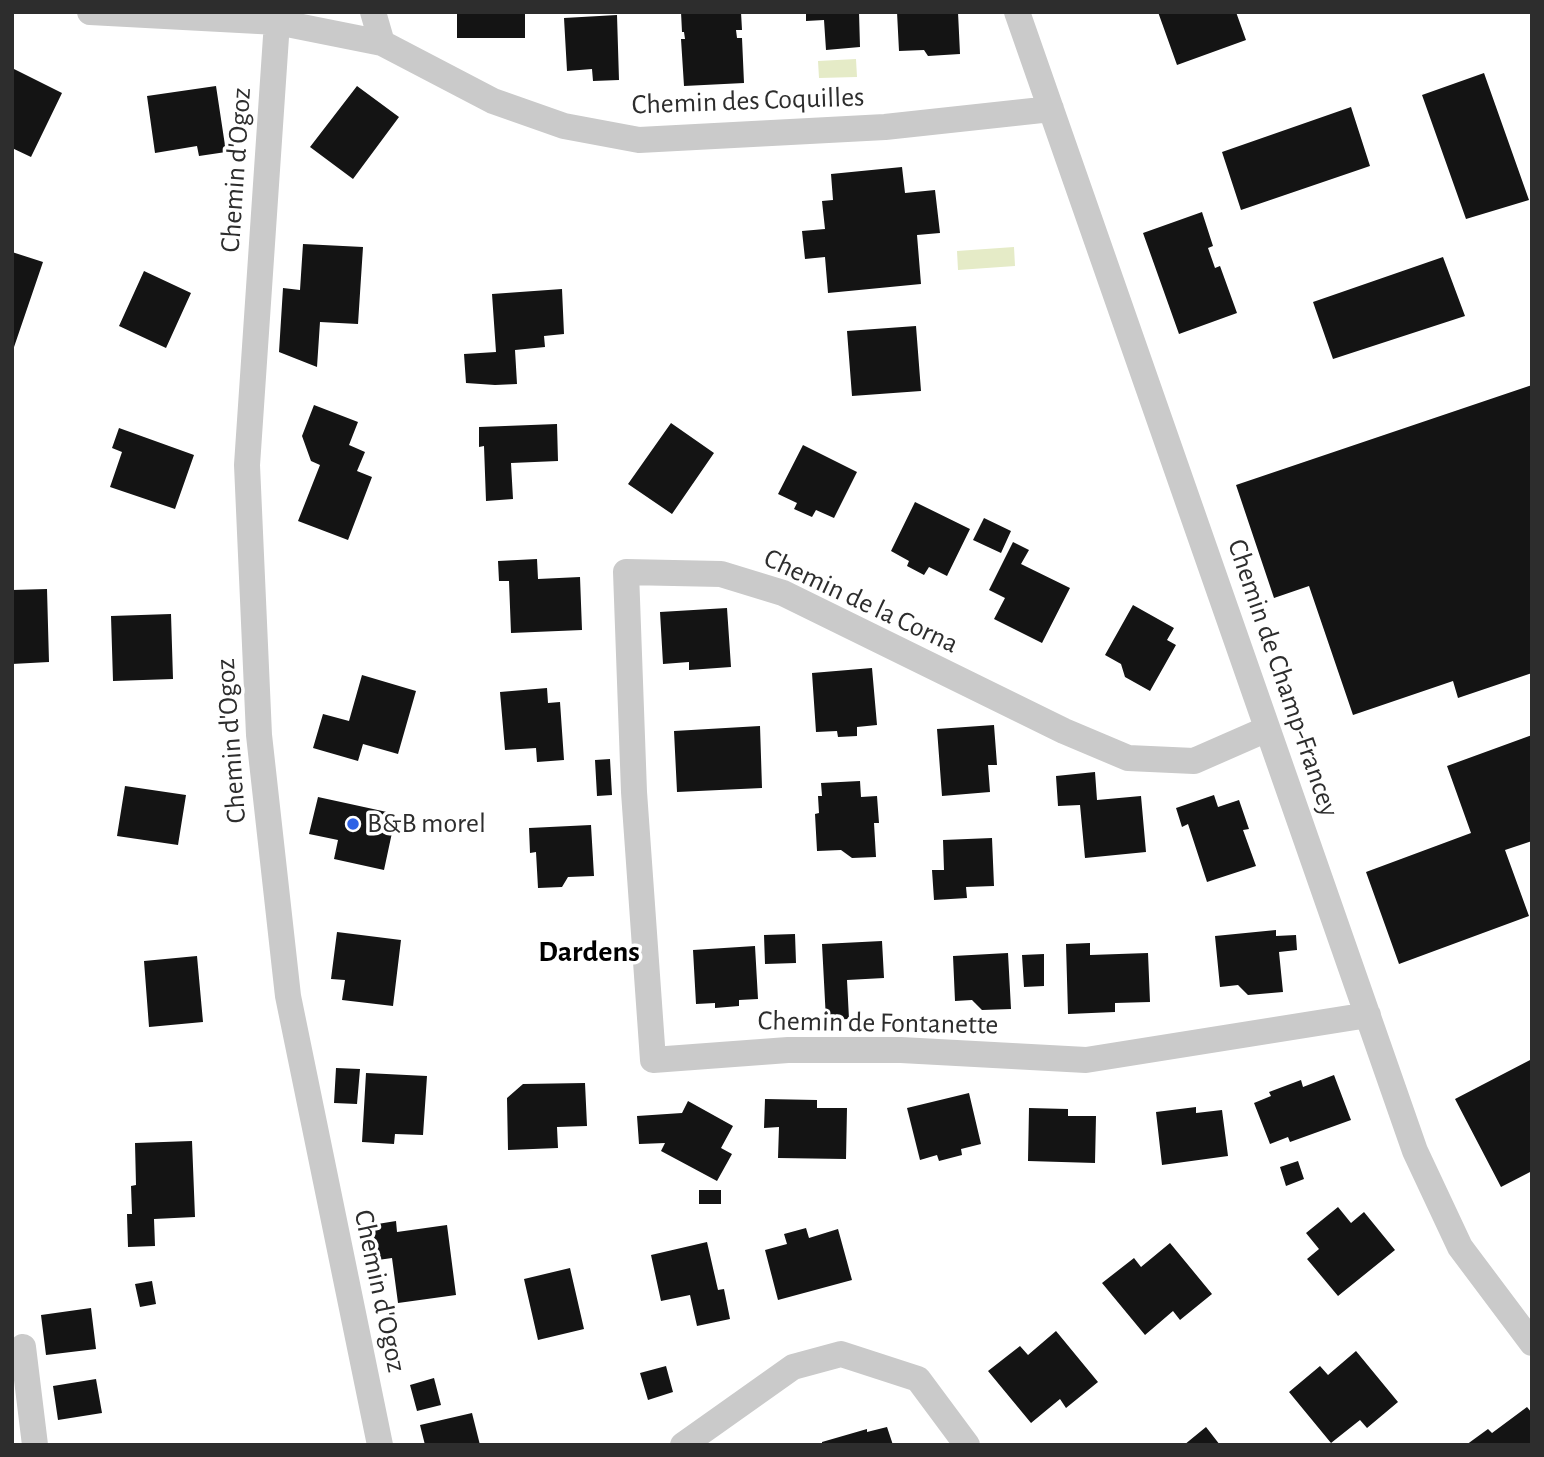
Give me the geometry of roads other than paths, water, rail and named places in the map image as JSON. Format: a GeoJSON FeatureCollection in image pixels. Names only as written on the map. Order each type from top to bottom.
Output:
{"type":"FeatureCollection","features":[{"type":"Feature","properties":{"kind":"street","name":"Chemin des Coquilles"},"geometry":{"type":"LineString","coordinates":[[90,12],[278,22],[382,43],[493,101],[564,126],[639,140],[885,127],[1051,109]]}},
{"type":"Feature","properties":{"kind":"street"},"geometry":{"type":"LineString","coordinates":[[373,12],[382,43]]}},
{"type":"Feature","properties":{"kind":"street","name":"Chemin de Champ-Francey"},"geometry":{"type":"LineString","coordinates":[[1017,12],[1416,1151],[1460,1247],[1532,1343]]}},
{"type":"Feature","properties":{"kind":"street","name":"Chemin d'Ogoz"},"geometry":{"type":"LineString","coordinates":[[278,22],[247,465],[259,735],[288,996],[380,1445]]}},
{"type":"Feature","properties":{"kind":"street","name":"Chemin de la Corna"},"geometry":{"type":"LineString","coordinates":[[634,793],[626,572],[722,574],[783,593],[1052,726],[1128,758],[1194,761],[1267,729]]}},
{"type":"Feature","properties":{"kind":"street","name":"Chemin de Fontanette"},"geometry":{"type":"LineString","coordinates":[[634,793],[653,1060],[788,1050],[901,1050],[1086,1060],[1368,1015]]}},
{"type":"Feature","properties":{"kind":"street"},"geometry":{"type":"LineString","coordinates":[[23,1347],[35,1445]]}},
{"type":"Feature","properties":{"kind":"street"},"geometry":{"type":"LineString","coordinates":[[683,1445],[793,1367],[841,1354],[918,1378],[967,1445]]}},
{"type":"Feature","properties":{"kind":"place","name":"B&B morel"},"geometry":{"type":"Point","coordinates":[353,824]}},
{"type":"Feature","properties":{"kind":"district","name":"Dardens"},"geometry":{"type":"Point","coordinates":[589,952]}}]}
